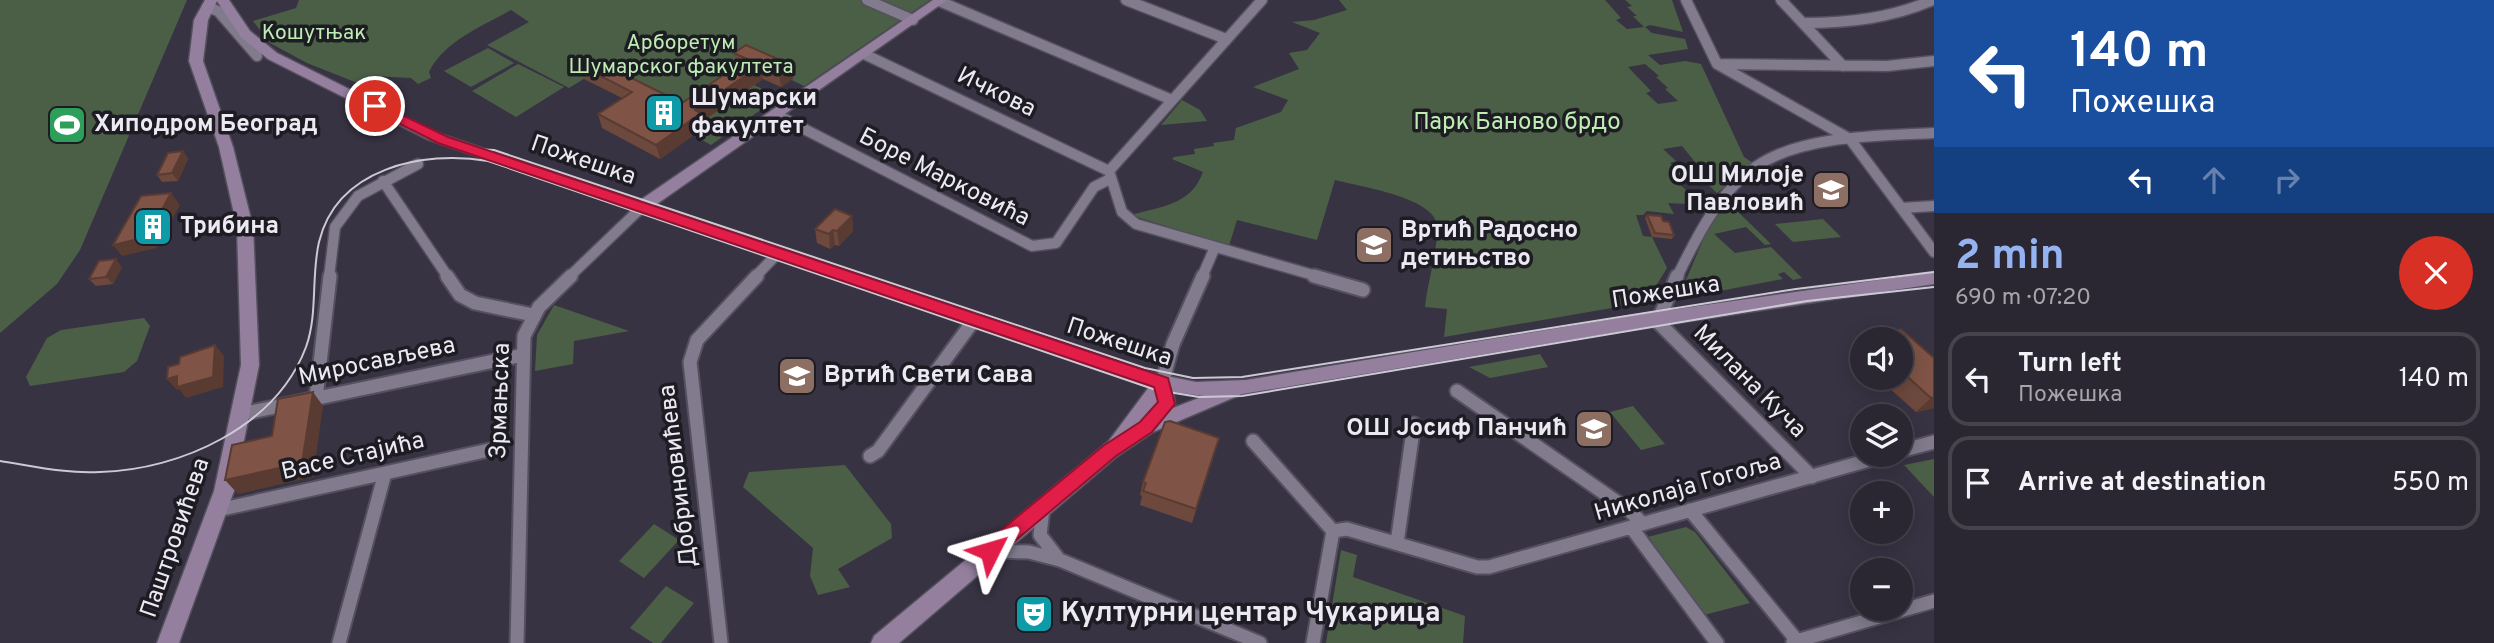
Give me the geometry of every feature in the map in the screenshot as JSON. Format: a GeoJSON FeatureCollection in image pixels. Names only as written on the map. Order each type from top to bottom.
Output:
{"type":"FeatureCollection","features":[{"type":"Feature","properties":{"kind":"main road","name":"Пожешка"},"geometry":{"type":"LineString","coordinates":[[223,0],[241,28],[264,53],[432,136],[1162,383],[1211,390],[1246,387],[1657,319],[1934,278]]}},
{"type":"Feature","properties":{"kind":"main road"},"geometry":{"type":"LineString","coordinates":[[642,207],[940,0]]}},
{"type":"Feature","properties":{"kind":"main road","name":"Паштровићева"},"geometry":{"type":"LineString","coordinates":[[168,643],[218,510],[241,414],[251,353],[246,234],[230,159],[196,61],[201,20],[209,3]]}},
{"type":"Feature","properties":{"kind":"main road"},"geometry":{"type":"LineString","coordinates":[[1146,427],[1166,404],[1162,383]]}},
{"type":"Feature","properties":{"kind":"main road"},"geometry":{"type":"LineString","coordinates":[[1109,451],[1162,383]]}},
{"type":"Feature","properties":{"kind":"main road"},"geometry":{"type":"LineString","coordinates":[[882,643],[1109,451],[1146,427],[1246,387]]}},
{"type":"Feature","properties":{"kind":"street"},"geometry":{"type":"LineString","coordinates":[[867,0],[913,20]]}},
{"type":"Feature","properties":{"kind":"street"},"geometry":{"type":"LineString","coordinates":[[940,0],[1172,100]]}},
{"type":"Feature","properties":{"kind":"street"},"geometry":{"type":"LineString","coordinates":[[1126,0],[1226,39]]}},
{"type":"Feature","properties":{"kind":"street","name":"Боре Марковића"},"geometry":{"type":"LineString","coordinates":[[775,114],[1032,246],[1056,243],[1094,187],[1110,175],[1172,100],[1262,0]]}},
{"type":"Feature","properties":{"kind":"street"},"geometry":{"type":"LineString","coordinates":[[1686,0],[1717,64],[1850,139],[1934,252]]}},
{"type":"Feature","properties":{"kind":"street"},"geometry":{"type":"LineString","coordinates":[[1781,0],[1843,66]]}},
{"type":"Feature","properties":{"kind":"street"},"geometry":{"type":"LineString","coordinates":[[1804,23],[1880,19],[1933,0]]}},
{"type":"Feature","properties":{"kind":"street"},"geometry":{"type":"LineString","coordinates":[[209,3],[257,56]]}},
{"type":"Feature","properties":{"kind":"street","name":"Ичкова"},"geometry":{"type":"LineString","coordinates":[[864,54],[1110,175]]}},
{"type":"Feature","properties":{"kind":"street"},"geometry":{"type":"LineString","coordinates":[[1717,64],[1887,66],[1934,61]]}},
{"type":"Feature","properties":{"kind":"street"},"geometry":{"type":"LineString","coordinates":[[1657,319],[1703,228],[1736,185],[1756,166],[1810,146],[1850,139],[1934,133]]}},
{"type":"Feature","properties":{"kind":"street"},"geometry":{"type":"LineString","coordinates":[[316,398],[335,227],[358,196],[418,164]]}},
{"type":"Feature","properties":{"kind":"street"},"geometry":{"type":"LineString","coordinates":[[1110,175],[1122,212],[1129,221],[1363,290]]}},
{"type":"Feature","properties":{"kind":"street"},"geometry":{"type":"LineString","coordinates":[[383,181],[460,295],[475,303],[533,315]]}},
{"type":"Feature","properties":{"kind":"street"},"geometry":{"type":"LineString","coordinates":[[1902,208],[1934,206]]}},
{"type":"Feature","properties":{"kind":"street","name":"Зрмањска"},"geometry":{"type":"LineString","coordinates":[[517,643],[524,336],[533,315],[642,207]]}},
{"type":"Feature","properties":{"kind":"street"},"geometry":{"type":"LineString","coordinates":[[1162,383],[1173,344],[1215,247]]}},
{"type":"Feature","properties":{"kind":"street","name":"Добриновићева"},"geometry":{"type":"LineString","coordinates":[[721,643],[690,362],[697,340],[778,253]]}},
{"type":"Feature","properties":{"kind":"street","name":"Милана Куча"},"geometry":{"type":"LineString","coordinates":[[1657,319],[1812,477]]}},
{"type":"Feature","properties":{"kind":"street"},"geometry":{"type":"LineString","coordinates":[[870,456],[878,451],[974,320]]}},
{"type":"Feature","properties":{"kind":"street","name":"Миросављева"},"geometry":{"type":"LineString","coordinates":[[241,414],[523,355]]}},
{"type":"Feature","properties":{"kind":"street"},"geometry":{"type":"LineString","coordinates":[[1457,391],[1630,511],[1637,526],[1717,643]]}},
{"type":"Feature","properties":{"kind":"street"},"geometry":{"type":"LineString","coordinates":[[1397,543],[1414,424]]}},
{"type":"Feature","properties":{"kind":"street"},"geometry":{"type":"LineString","coordinates":[[1253,442],[1333,531],[1313,643]]}},
{"type":"Feature","properties":{"kind":"street"},"geometry":{"type":"LineString","coordinates":[[1913,448],[1934,442]]}},
{"type":"Feature","properties":{"kind":"street","name":"Васе Стајића"},"geometry":{"type":"LineString","coordinates":[[218,510],[498,448]]}},
{"type":"Feature","properties":{"kind":"street","name":"Николаја Гогоља"},"geometry":{"type":"LineString","coordinates":[[1333,531],[1346,529],[1477,567],[1501,564],[1850,466]]}},
{"type":"Feature","properties":{"kind":"street"},"geometry":{"type":"LineString","coordinates":[[339,643],[385,473]]}},
{"type":"Feature","properties":{"kind":"street"},"geometry":{"type":"LineString","coordinates":[[1044,505],[1039,523],[1040,535],[1046,546],[1060,559]]}},
{"type":"Feature","properties":{"kind":"street"},"geometry":{"type":"LineString","coordinates":[[1690,510],[1796,642],[1934,601]]}},
{"type":"Feature","properties":{"kind":"street"},"geometry":{"type":"LineString","coordinates":[[990,551],[1029,552],[1060,559],[1260,643]]}},
{"type":"Feature","properties":{"kind":"green space","name":"Хиподром Београд"},"geometry":{"type":"Polygon","coordinates":[[[0,0],[187,0],[80,250],[57,284],[0,333],[0,0]]]}},
{"type":"Feature","properties":{"kind":"green space","name":"Арборетум Шумарског факултета"},"geometry":{"type":"Polygon","coordinates":[[[299,0],[930,0],[804,86],[749,59],[685,117],[595,72],[569,88],[487,45],[529,22],[511,10],[477,28],[444,51],[429,72],[431,78],[418,84],[411,78],[370,76],[365,86],[307,63],[270,43],[253,21],[296,8],[299,0]]]}},
{"type":"Feature","properties":{"kind":"green space","name":"Парк Баново брдо"},"geometry":{"type":"Polygon","coordinates":[[[1339,0],[1605,0],[1621,18],[1616,20],[1627,29],[1644,27],[1633,16],[1637,16],[1627,7],[1632,6],[1625,0],[1672,0],[1683,32],[1650,25],[1645,27],[1652,33],[1685,39],[1688,49],[1648,55],[1660,65],[1685,61],[1701,64],[1744,157],[1753,163],[1717,193],[1697,174],[1703,172],[1682,146],[1663,149],[1676,161],[1670,163],[1683,176],[1673,178],[1688,192],[1686,204],[1668,203],[1674,214],[1647,211],[1643,215],[1636,215],[1643,236],[1652,237],[1667,268],[1646,302],[1444,337],[1447,309],[1425,307],[1437,225],[1433,215],[1409,200],[1335,180],[1317,240],[1237,220],[1229,246],[1131,215],[1183,198],[1198,183],[1203,172],[1172,159],[1174,157],[1195,154],[1194,149],[1214,146],[1213,143],[1234,140],[1236,128],[1281,112],[1288,100],[1253,87],[1299,69],[1289,53],[1307,50],[1320,33],[1292,22],[1314,20],[1347,10],[1339,0]],[[1645,64],[1628,67],[1651,91],[1646,93],[1658,104],[1678,101],[1656,77],[1659,76],[1645,64]]]}},
{"type":"Feature","properties":{"kind":"green space"},"geometry":{"type":"Polygon","coordinates":[[[488,48],[514,63],[471,87],[444,71],[488,48]]]}},
{"type":"Feature","properties":{"kind":"green space"},"geometry":{"type":"Polygon","coordinates":[[[518,64],[564,87],[516,117],[472,91],[518,64]]]}},
{"type":"Feature","properties":{"kind":"green space"},"geometry":{"type":"Polygon","coordinates":[[[754,85],[779,97],[711,145],[693,135],[704,127],[699,124],[754,85]]]}},
{"type":"Feature","properties":{"kind":"green space"},"geometry":{"type":"Polygon","coordinates":[[[1182,100],[1200,110],[1207,121],[1161,125],[1182,100]]]}},
{"type":"Feature","properties":{"kind":"green space"},"geometry":{"type":"Polygon","coordinates":[[[1728,202],[1771,244],[1765,245],[1746,227],[1714,234],[1735,253],[1771,247],[1802,278],[1793,280],[1784,272],[1778,274],[1783,279],[1678,299],[1708,228],[1728,202]]]}},
{"type":"Feature","properties":{"kind":"green space"},"geometry":{"type":"Polygon","coordinates":[[[1823,219],[1841,237],[1793,242],[1775,224],[1823,219]]]}},
{"type":"Feature","properties":{"kind":"green space"},"geometry":{"type":"Polygon","coordinates":[[[554,305],[629,331],[574,341],[573,364],[535,371],[537,335],[554,305]]]}},
{"type":"Feature","properties":{"kind":"green space"},"geometry":{"type":"Polygon","coordinates":[[[144,318],[150,326],[137,361],[124,372],[30,386],[26,377],[47,338],[61,330],[144,318]]]}},
{"type":"Feature","properties":{"kind":"green space"},"geometry":{"type":"Polygon","coordinates":[[[1540,354],[1548,367],[1490,378],[1469,367],[1540,354]]]}},
{"type":"Feature","properties":{"kind":"green space"},"geometry":{"type":"Polygon","coordinates":[[[1633,406],[1665,444],[1641,450],[1610,412],[1633,406]]]}},
{"type":"Feature","properties":{"kind":"green space"},"geometry":{"type":"Polygon","coordinates":[[[1934,459],[1934,497],[1906,467],[1913,467],[1913,463],[1934,459]]]}},
{"type":"Feature","properties":{"kind":"green space"},"geometry":{"type":"Polygon","coordinates":[[[845,465],[891,524],[892,538],[838,569],[850,587],[818,595],[810,576],[813,548],[743,487],[749,472],[845,465]]]}},
{"type":"Feature","properties":{"kind":"green space"},"geometry":{"type":"Polygon","coordinates":[[[654,524],[679,540],[644,578],[619,561],[654,524]]]}},
{"type":"Feature","properties":{"kind":"green space"},"geometry":{"type":"Polygon","coordinates":[[[1686,527],[1695,532],[1750,603],[1704,615],[1644,538],[1686,527]]]}},
{"type":"Feature","properties":{"kind":"green space"},"geometry":{"type":"Polygon","coordinates":[[[1341,550],[1357,555],[1353,577],[1465,616],[1463,643],[1326,643],[1341,550]]]}},
{"type":"Feature","properties":{"kind":"green space"},"geometry":{"type":"Polygon","coordinates":[[[666,586],[694,603],[661,643],[653,643],[630,628],[666,586]]]}},
{"type":"Feature","properties":{"kind":"building"},"geometry":{"type":"Polygon","coordinates":[[[746,45],[791,65],[779,73],[761,65],[695,110],[701,113],[656,145],[598,114],[632,92],[579,65],[591,58],[682,103],[747,59],[734,53],[746,45]]]}},
{"type":"Feature","properties":{"kind":"building"},"geometry":{"type":"Polygon","coordinates":[[[183,151],[172,173],[157,175],[168,153],[183,151]]]}},
{"type":"Feature","properties":{"kind":"building"},"geometry":{"type":"Polygon","coordinates":[[[171,193],[147,237],[113,245],[141,196],[171,193]]]}},
{"type":"Feature","properties":{"kind":"building"},"geometry":{"type":"Polygon","coordinates":[[[835,209],[852,216],[837,231],[833,230],[829,234],[815,229],[835,209]]]}},
{"type":"Feature","properties":{"kind":"building"},"geometry":{"type":"Polygon","coordinates":[[[1647,215],[1661,216],[1663,221],[1669,222],[1674,235],[1655,233],[1647,215]]]}},
{"type":"Feature","properties":{"kind":"building"},"geometry":{"type":"Polygon","coordinates":[[[116,259],[106,277],[89,279],[99,261],[116,259]]]}},
{"type":"Feature","properties":{"kind":"building"},"geometry":{"type":"Polygon","coordinates":[[[1913,340],[1934,358],[1934,397],[1931,398],[1913,382],[1913,340]]]}},
{"type":"Feature","properties":{"kind":"building"},"geometry":{"type":"Polygon","coordinates":[[[215,345],[213,377],[177,387],[177,376],[167,379],[168,367],[179,364],[180,357],[215,345]]]}},
{"type":"Feature","properties":{"kind":"building"},"geometry":{"type":"Polygon","coordinates":[[[313,392],[302,463],[225,480],[232,445],[272,436],[278,399],[313,392]]]}},
{"type":"Feature","properties":{"kind":"building"},"geometry":{"type":"Polygon","coordinates":[[[1170,421],[1219,438],[1196,509],[1143,491],[1146,483],[1143,482],[1165,422],[1170,421]]]}},
{"type":"Feature","properties":{"kind":"tram line"},"geometry":{"type":"LineString","coordinates":[[453,148],[494,150],[1145,368],[1193,378],[1242,377],[1796,289],[1934,272]]}},
{"type":"Feature","properties":{"kind":"tram line"},"geometry":{"type":"LineString","coordinates":[[0,461],[75,472],[131,469],[192,453],[222,439],[249,421],[272,400],[292,375],[306,347],[312,321],[319,242],[329,217],[344,197],[363,181],[411,162],[437,159],[488,161],[1156,390],[1199,397],[1242,396],[1807,301],[1934,287]]}},
{"type":"Feature","properties":{"kind":"place","name":"Шумарски факултет"},"geometry":{"type":"Point","coordinates":[664,113]}},
{"type":"Feature","properties":{"kind":"place","name":"Хиподром Београд"},"geometry":{"type":"Point","coordinates":[67,125]}},
{"type":"Feature","properties":{"kind":"place","name":"ОШ Милоје Павловић"},"geometry":{"type":"Point","coordinates":[1831,190]}},
{"type":"Feature","properties":{"kind":"place","name":"Трибина"},"geometry":{"type":"Point","coordinates":[153,227]}},
{"type":"Feature","properties":{"kind":"place","name":"Вртић Радосно детињство"},"geometry":{"type":"Point","coordinates":[1374,245]}},
{"type":"Feature","properties":{"kind":"place","name":"Вртић Свети Сава"},"geometry":{"type":"Point","coordinates":[797,376]}},
{"type":"Feature","properties":{"kind":"place","name":"ОШ Јосиф Панчић"},"geometry":{"type":"Point","coordinates":[1594,429]}},
{"type":"Feature","properties":{"kind":"place","name":"Културни центар Чукарица"},"geometry":{"type":"Point","coordinates":[1034,614]}},
{"type":"Feature","properties":{"kind":"route"},"geometry":{"type":"LineString","coordinates":[[375,106],[443,140],[1162,383],[1166,404],[1146,427],[1109,451],[990,551]]}},
{"type":"Feature","properties":{"kind":"park label","name":"Кошутњак"},"geometry":{"type":"Point","coordinates":[314,33]}}]}
